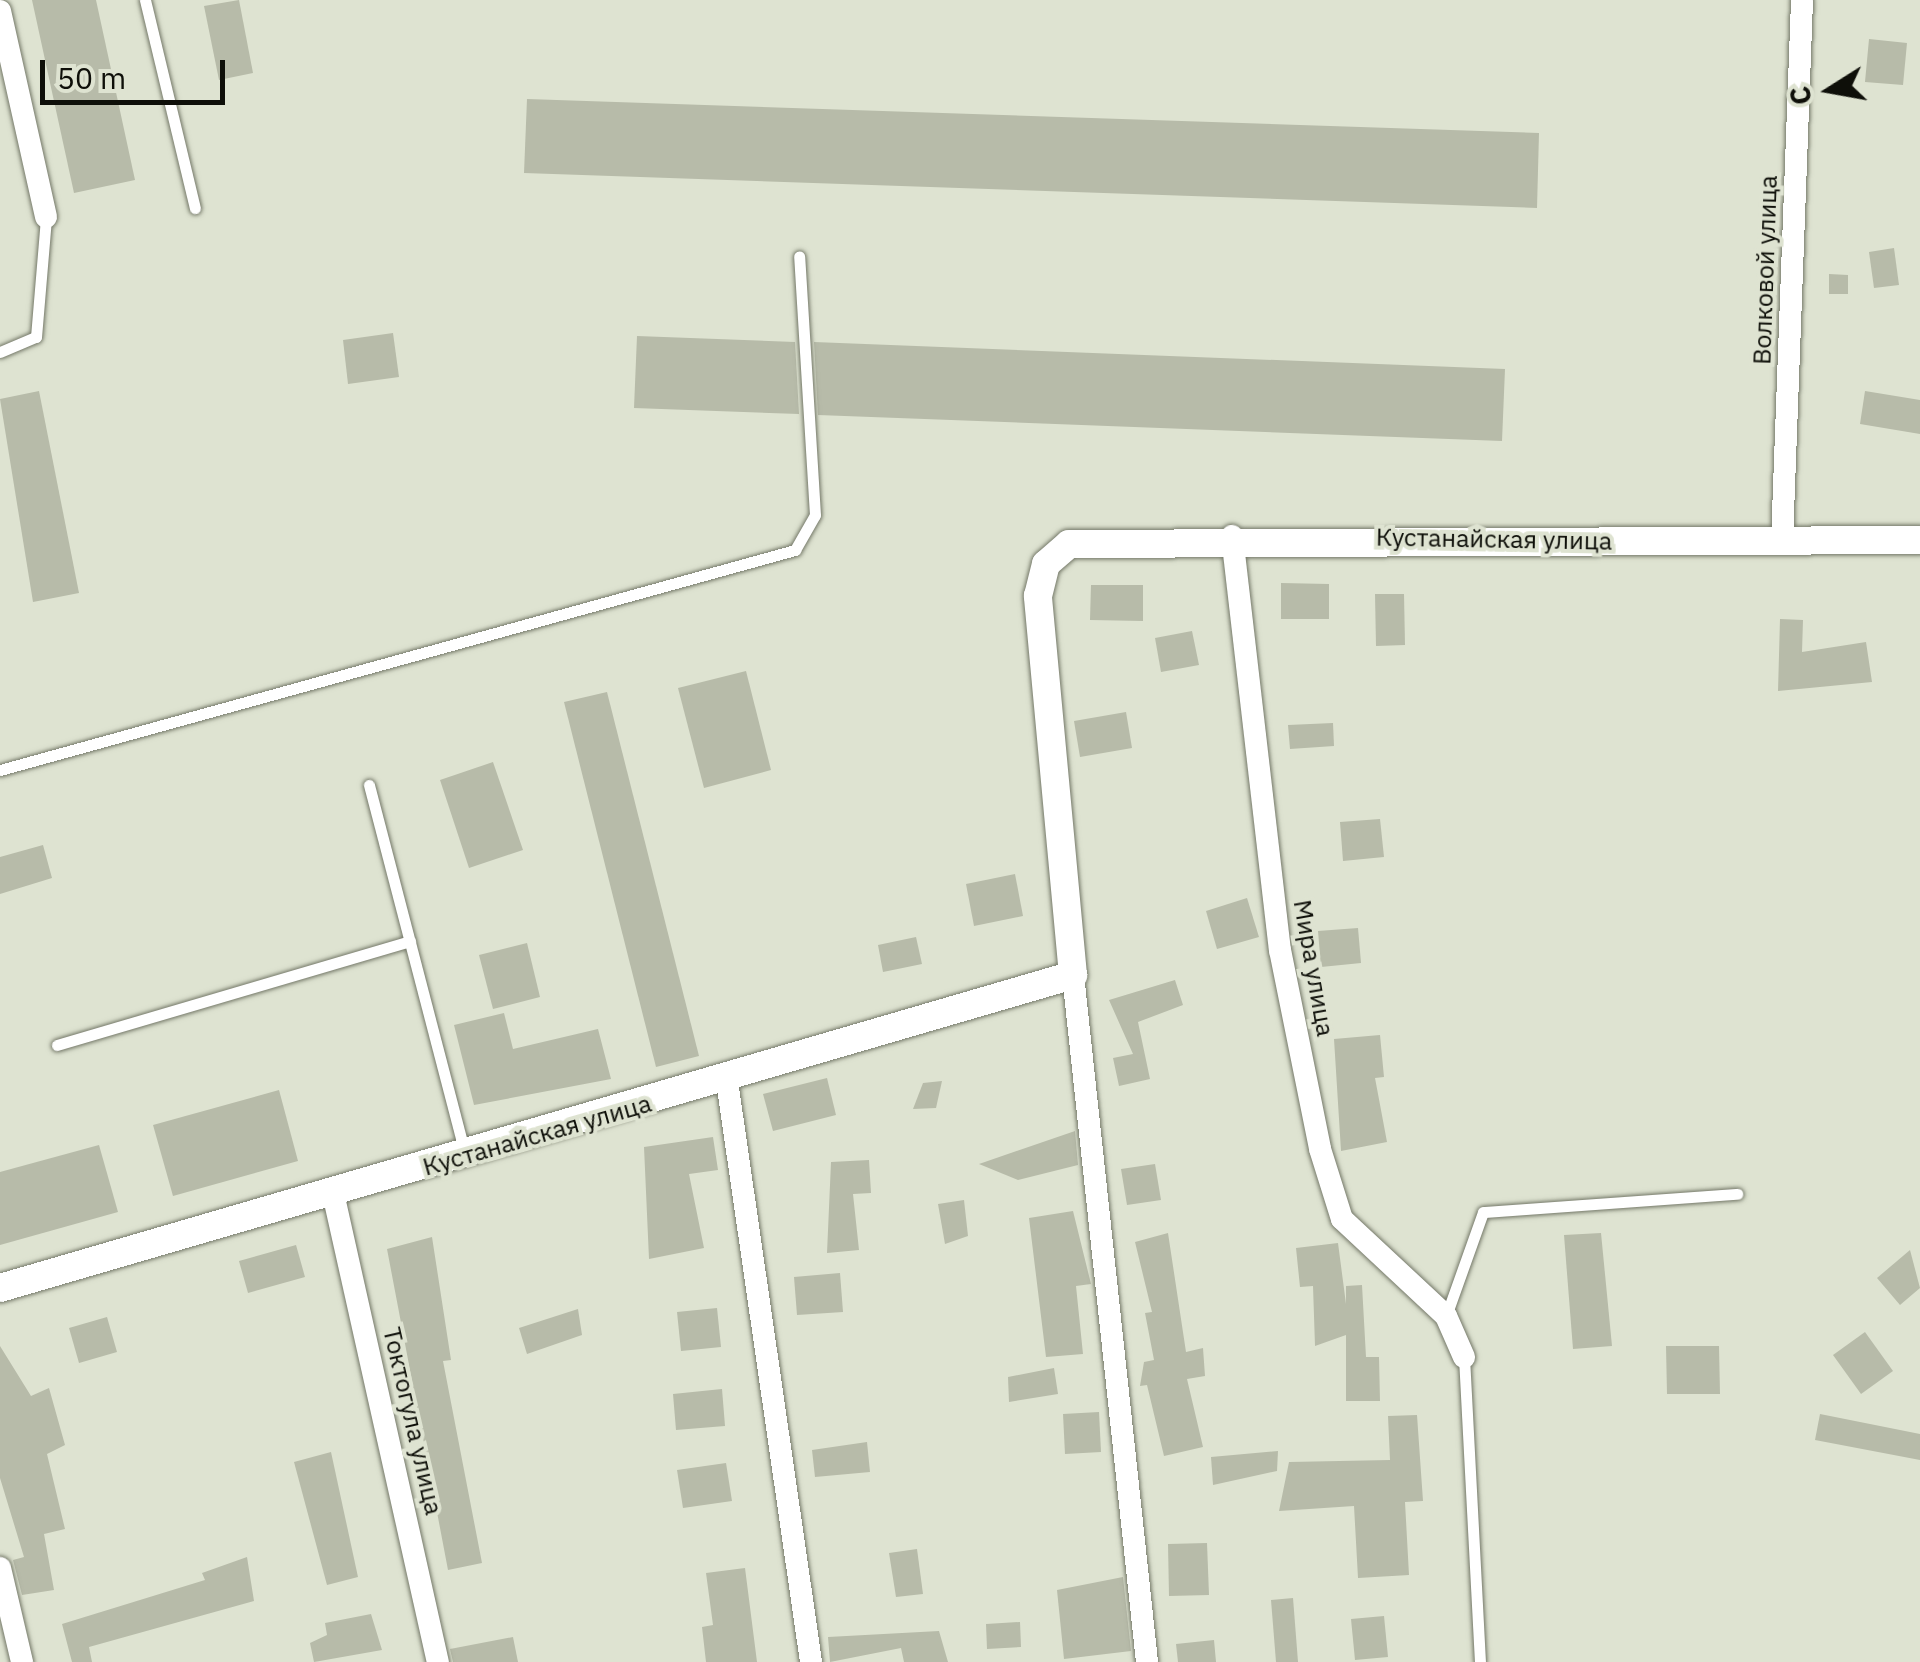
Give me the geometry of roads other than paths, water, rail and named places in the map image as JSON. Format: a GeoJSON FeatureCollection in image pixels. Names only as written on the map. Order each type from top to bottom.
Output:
{"type":"FeatureCollection","features":[{"type":"Feature","properties":{"kind":"street","name":"Волковой улица"},"geometry":{"type":"LineString","coordinates":[[1782,542],[1802,0]]}},
{"type":"Feature","properties":{"kind":"street"},"geometry":{"type":"LineString","coordinates":[[0,12],[46,217]]}},
{"type":"Feature","properties":{"kind":"street","name":"Кустанайская улица"},"geometry":{"type":"LineString","coordinates":[[0,1288],[727,1081],[1073,975],[1038,596],[1046,564],[1068,544],[1232,536],[1920,540]]}},
{"type":"Feature","properties":{"kind":"street","name":"Мира улица"},"geometry":{"type":"LineString","coordinates":[[1232,536],[1280,950],[1320,1149],[1342,1219],[1446,1316],[1464,1357]]}},
{"type":"Feature","properties":{"kind":"street"},"geometry":{"type":"LineString","coordinates":[[1073,975],[1146,1662]]}},
{"type":"Feature","properties":{"kind":"street"},"geometry":{"type":"LineString","coordinates":[[727,1081],[811,1662]]}},
{"type":"Feature","properties":{"kind":"street","name":"Токтогула улица"},"geometry":{"type":"LineString","coordinates":[[333,1193],[438,1662]]}},
{"type":"Feature","properties":{"kind":"street"},"geometry":{"type":"LineString","coordinates":[[0,1568],[22,1662]]}},
{"type":"Feature","properties":{"kind":"lane"},"geometry":{"type":"LineString","coordinates":[[145,0],[195,208]]}},
{"type":"Feature","properties":{"kind":"lane"},"geometry":{"type":"LineString","coordinates":[[0,352],[36,337],[46,217]]}},
{"type":"Feature","properties":{"kind":"lane"},"geometry":{"type":"LineString","coordinates":[[0,770],[795,550],[815,515],[800,256]]}},
{"type":"Feature","properties":{"kind":"lane"},"geometry":{"type":"LineString","coordinates":[[369,786],[465,1155]]}},
{"type":"Feature","properties":{"kind":"lane"},"geometry":{"type":"LineString","coordinates":[[57,1045],[410,941]]}},
{"type":"Feature","properties":{"kind":"lane"},"geometry":{"type":"LineString","coordinates":[[1446,1316],[1484,1212],[1737,1194]]}},
{"type":"Feature","properties":{"kind":"lane"},"geometry":{"type":"LineString","coordinates":[[1464,1357],[1480,1662]]}}]}
